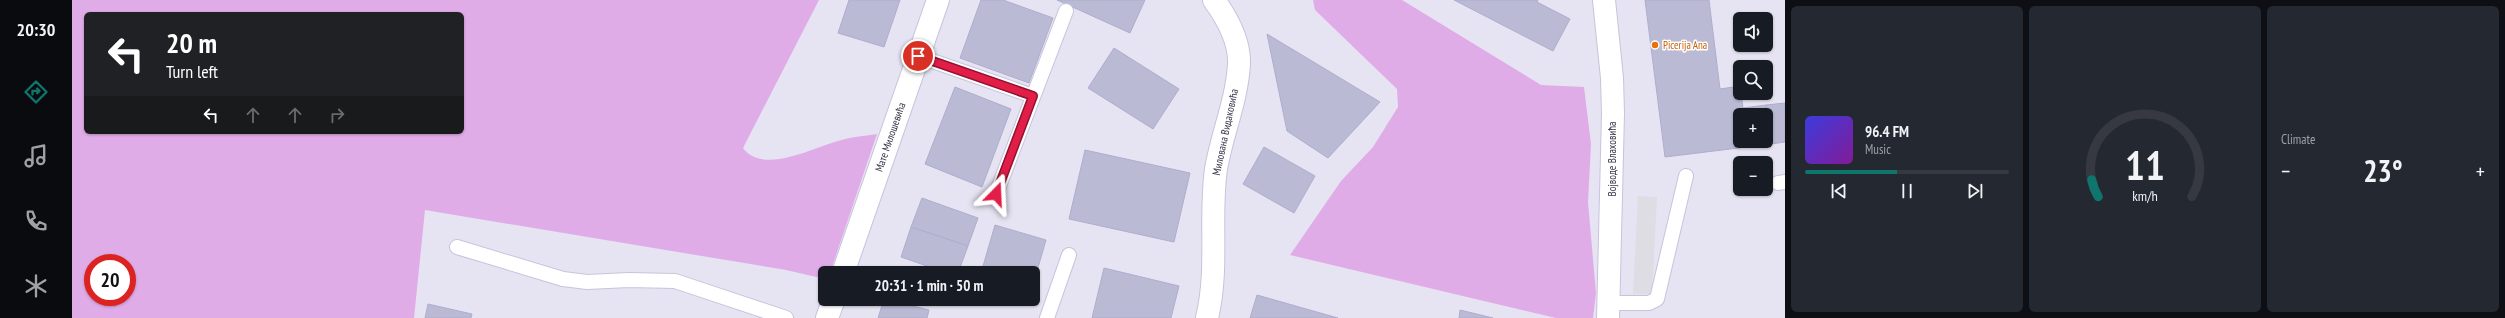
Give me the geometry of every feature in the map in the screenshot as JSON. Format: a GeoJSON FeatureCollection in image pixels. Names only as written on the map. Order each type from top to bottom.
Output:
{"type":"FeatureCollection","features":[{"type":"Feature","properties":{"kind":"street","name":"Мате Милошевића"},"geometry":{"type":"LineString","coordinates":[[845,266],[938,0]]}},
{"type":"Feature","properties":{"kind":"street","name":"Милована Видаковића"},"geometry":{"type":"LineString","coordinates":[[1207,318],[1215,262],[1216,170],[1239,64],[1236,44],[1229,24],[1214,0]]}},
{"type":"Feature","properties":{"kind":"street","name":"Војводе Влаховића"},"geometry":{"type":"LineString","coordinates":[[1604,0],[1612,78],[1613,113],[1609,310]]}},
{"type":"Feature","properties":{"kind":"street"},"geometry":{"type":"LineString","coordinates":[[827,318],[831,306]]}},
{"type":"Feature","properties":{"kind":"lane"},"geometry":{"type":"LineString","coordinates":[[996,194],[1066,11]]}},
{"type":"Feature","properties":{"kind":"lane"},"geometry":{"type":"LineString","coordinates":[[918,56],[1033,96]]}},
{"type":"Feature","properties":{"kind":"lane"},"geometry":{"type":"LineString","coordinates":[[1609,310],[1649,303],[1657,299],[1686,176]]}},
{"type":"Feature","properties":{"kind":"lane"},"geometry":{"type":"LineString","coordinates":[[457,247],[563,280],[587,282],[628,280],[675,281],[786,318]]}},
{"type":"Feature","properties":{"kind":"lane"},"geometry":{"type":"LineString","coordinates":[[1047,318],[1069,255]]}},
{"type":"Feature","properties":{"kind":"shaded area"},"geometry":{"type":"Polygon","coordinates":[[[72,0],[819,0],[743,148],[752,156],[763,159],[775,159],[788,157],[843,140],[877,134],[832,266],[818,266],[818,277],[786,270],[425,210],[414,318],[72,318],[72,0]]]}},
{"type":"Feature","properties":{"kind":"shaded area"},"geometry":{"type":"Polygon","coordinates":[[[1313,0],[1402,0],[1541,85],[1584,87],[1591,144],[1588,202],[1596,293],[1593,318],[1556,318],[1290,255],[1341,181],[1373,147],[1398,107],[1397,89],[1315,10],[1313,0]]]}},
{"type":"Feature","properties":{"kind":"shaded area"},"geometry":{"type":"Polygon","coordinates":[[[1638,196],[1657,197],[1652,294],[1633,294],[1638,196]]]}},
{"type":"Feature","properties":{"kind":"building"},"geometry":{"type":"Polygon","coordinates":[[[849,0],[900,0],[884,47],[838,33],[849,0]]]}},
{"type":"Feature","properties":{"kind":"building"},"geometry":{"type":"Polygon","coordinates":[[[981,0],[1003,0],[1053,18],[1029,83],[960,58],[981,0]]]}},
{"type":"Feature","properties":{"kind":"building"},"geometry":{"type":"Polygon","coordinates":[[[1057,0],[1145,0],[1130,33],[1057,0]]]}},
{"type":"Feature","properties":{"kind":"building"},"geometry":{"type":"Polygon","coordinates":[[[1454,0],[1538,0],[1537,2],[1570,19],[1553,51],[1454,0]]]}},
{"type":"Feature","properties":{"kind":"building"},"geometry":{"type":"Polygon","coordinates":[[[1645,0],[1709,0],[1720,89],[1733,87],[1733,100],[1742,100],[1743,108],[1733,108],[1733,148],[1738,148],[1665,157],[1645,0]]]}},
{"type":"Feature","properties":{"kind":"building"},"geometry":{"type":"Polygon","coordinates":[[[1267,34],[1380,102],[1328,158],[1287,131],[1267,34]]]}},
{"type":"Feature","properties":{"kind":"building"},"geometry":{"type":"Polygon","coordinates":[[[1114,48],[1179,89],[1153,129],[1088,88],[1114,48]]]}},
{"type":"Feature","properties":{"kind":"building"},"geometry":{"type":"Polygon","coordinates":[[[955,87],[1011,109],[982,187],[925,164],[955,87]]]}},
{"type":"Feature","properties":{"kind":"building"},"geometry":{"type":"Polygon","coordinates":[[[1785,103],[1785,142],[1773,144],[1773,108],[1766,108],[1766,105],[1785,103]]]}},
{"type":"Feature","properties":{"kind":"building"},"geometry":{"type":"Polygon","coordinates":[[[1766,105],[1766,108],[1743,108],[1766,105]]]}},
{"type":"Feature","properties":{"kind":"building"},"geometry":{"type":"Polygon","coordinates":[[[1264,147],[1315,176],[1294,213],[1243,184],[1264,147]]]}},
{"type":"Feature","properties":{"kind":"building"},"geometry":{"type":"Polygon","coordinates":[[[1085,150],[1190,173],[1174,242],[1069,219],[1085,150]]]}},
{"type":"Feature","properties":{"kind":"building"},"geometry":{"type":"Polygon","coordinates":[[[922,198],[978,218],[968,246],[911,227],[922,198]]]}},
{"type":"Feature","properties":{"kind":"building"},"geometry":{"type":"Polygon","coordinates":[[[995,225],[1046,240],[1038,266],[983,266],[995,225]]]}},
{"type":"Feature","properties":{"kind":"building"},"geometry":{"type":"Polygon","coordinates":[[[911,227],[968,246],[961,266],[927,266],[901,257],[911,227]]]}},
{"type":"Feature","properties":{"kind":"building"},"geometry":{"type":"Polygon","coordinates":[[[1104,268],[1179,286],[1171,318],[1092,318],[1104,268]]]}},
{"type":"Feature","properties":{"kind":"building"},"geometry":{"type":"Polygon","coordinates":[[[1257,295],[1338,318],[1250,318],[1257,295]]]}},
{"type":"Feature","properties":{"kind":"building"},"geometry":{"type":"Polygon","coordinates":[[[428,304],[472,314],[471,318],[425,318],[428,304]]]}},
{"type":"Feature","properties":{"kind":"building"},"geometry":{"type":"Polygon","coordinates":[[[882,306],[913,306],[929,310],[927,318],[878,318],[882,306]]]}},
{"type":"Feature","properties":{"kind":"building"},"geometry":{"type":"Polygon","coordinates":[[[1460,310],[1493,318],[1459,318],[1460,310]]]}},
{"type":"Feature","properties":{"kind":"place","name":"Picerija Ana"},"geometry":{"type":"Point","coordinates":[1655,45]}},
{"type":"Feature","properties":{"kind":"route"},"geometry":{"type":"LineString","coordinates":[[918,56],[1033,96],[996,194]]}}]}
